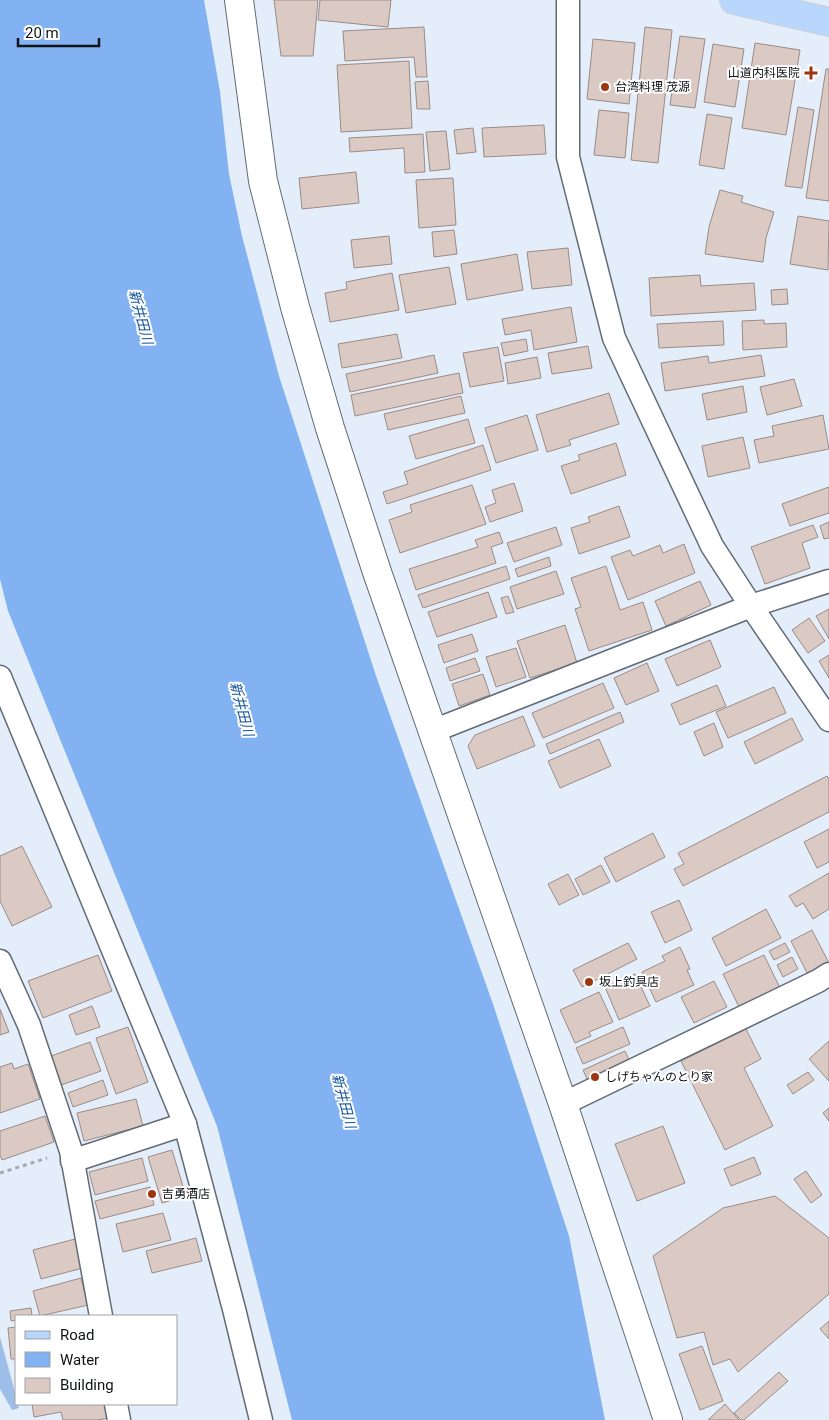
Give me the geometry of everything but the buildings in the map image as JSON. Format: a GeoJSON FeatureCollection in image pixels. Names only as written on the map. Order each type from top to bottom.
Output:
{"type":"FeatureCollection","features":[{"type":"Feature","properties":{"kind":"main road"},"geometry":{"type":"LineString","coordinates":[[734,0],[829,22]]}},
{"type":"Feature","properties":{"kind":"street"},"geometry":{"type":"LineString","coordinates":[[239,0],[263,181],[295,307],[336,446],[377,572],[563,1104],[668,1420]]}},
{"type":"Feature","properties":{"kind":"street"},"geometry":{"type":"LineString","coordinates":[[568,0],[568,157],[614,338],[712,546],[829,720]]}},
{"type":"Feature","properties":{"kind":"street"},"geometry":{"type":"LineString","coordinates":[[433,731],[751,606],[829,581]]}},
{"type":"Feature","properties":{"kind":"street"},"geometry":{"type":"LineString","coordinates":[[0,677],[186,1124],[262,1420]]}},
{"type":"Feature","properties":{"kind":"street"},"geometry":{"type":"LineString","coordinates":[[0,961],[29,1025],[72,1156],[101,1315]]}},
{"type":"Feature","properties":{"kind":"street"},"geometry":{"type":"LineString","coordinates":[[563,1104],[829,974]]}},
{"type":"Feature","properties":{"kind":"street"},"geometry":{"type":"LineString","coordinates":[[72,1156],[186,1124]]}},
{"type":"Feature","properties":{"kind":"street"},"geometry":{"type":"LineString","coordinates":[[116,1405],[119,1420]]}},
{"type":"Feature","properties":{"kind":"path"},"geometry":{"type":"LineString","coordinates":[[0,1173],[72,1156]]}},
{"type":"Feature","properties":{"kind":"shaded area"},"geometry":{"type":"Polygon","coordinates":[[[0,1337],[15,1392],[15,1405],[18,1405],[19,1408],[12,1410],[0,1389],[0,1337]]]}},
{"type":"Feature","properties":{"kind":"water","name":"新井田川"},"geometry":{"type":"Polygon","coordinates":[[[0,0],[204,0],[220,92],[229,174],[242,236],[279,376],[376,676],[493,1004],[569,1236],[605,1420],[292,1420],[217,1126],[8,611],[0,579],[0,0]]]}},
{"type":"Feature","properties":{"kind":"place","name":"山道内科医院"},"geometry":{"type":"Point","coordinates":[811,73]}},
{"type":"Feature","properties":{"kind":"place","name":"台湾料理 茂源"},"geometry":{"type":"Point","coordinates":[605,87]}},
{"type":"Feature","properties":{"kind":"place","name":"坂上釣具店"},"geometry":{"type":"Point","coordinates":[589,982]}},
{"type":"Feature","properties":{"kind":"place","name":"しげちゃんのとり家"},"geometry":{"type":"Point","coordinates":[595,1077]}},
{"type":"Feature","properties":{"kind":"place","name":"吉勇酒店"},"geometry":{"type":"Point","coordinates":[152,1194]}}]}
